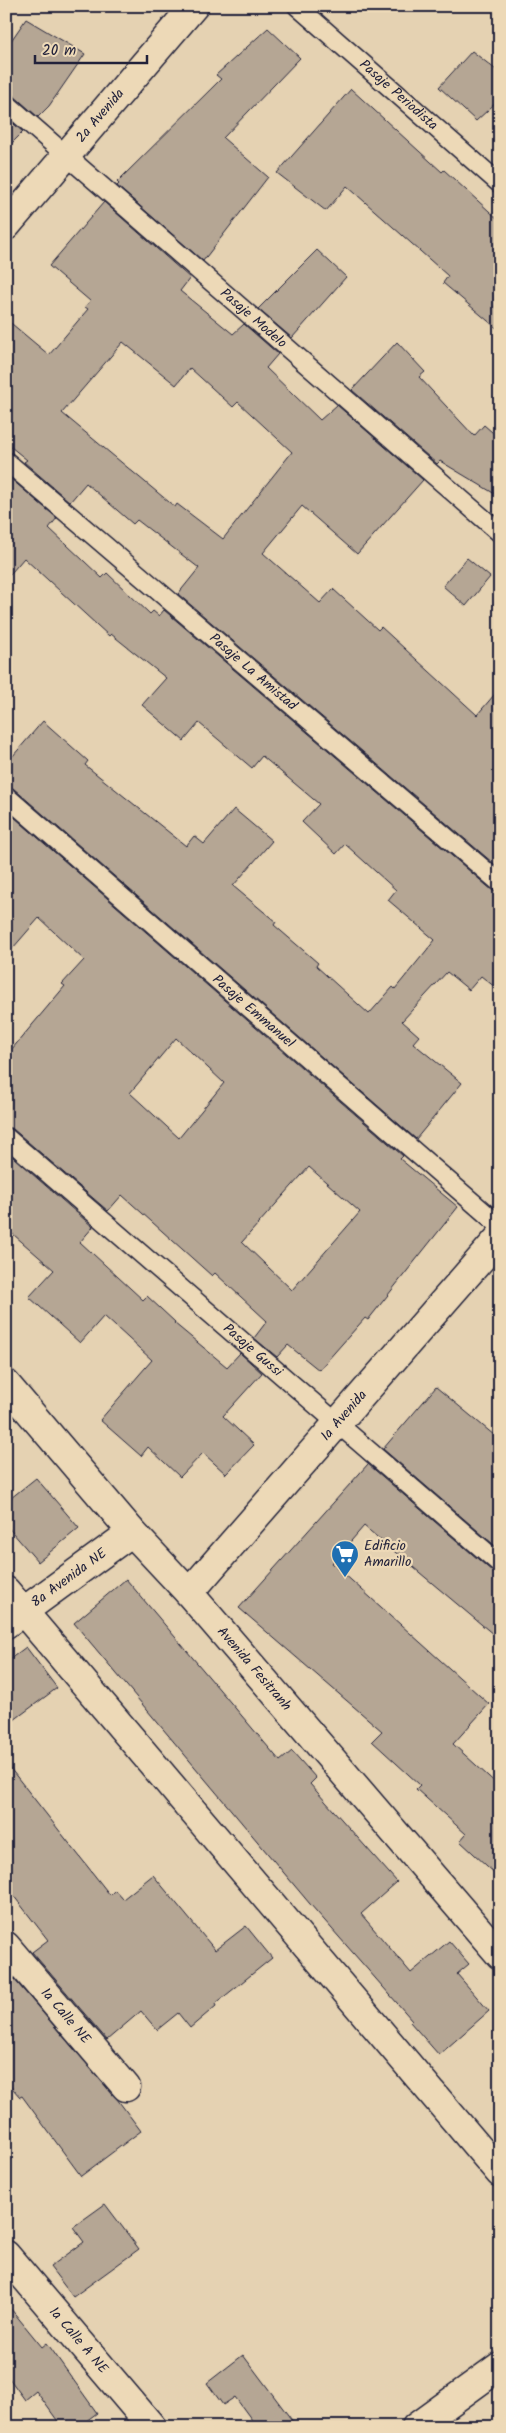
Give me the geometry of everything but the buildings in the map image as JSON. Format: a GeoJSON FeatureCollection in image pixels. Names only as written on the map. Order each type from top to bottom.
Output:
{"type":"FeatureCollection","features":[{"type":"Feature","properties":{"kind":"street","name":"2a Avenida"},"geometry":{"type":"LineString","coordinates":[[6,226],[194,6]]}},
{"type":"Feature","properties":{"kind":"street","name":"1a Avenida"},"geometry":{"type":"LineString","coordinates":[[189,1593],[500,1237]]}},
{"type":"Feature","properties":{"kind":"street","name":"Avenida Fesitranh"},"geometry":{"type":"LineString","coordinates":[[6,1384],[132,1532],[189,1593],[500,1955]]}},
{"type":"Feature","properties":{"kind":"street","name":"8a Avenida NE"},"geometry":{"type":"LineString","coordinates":[[15,1618],[132,1532]]}},
{"type":"Feature","properties":{"kind":"street"},"geometry":{"type":"LineString","coordinates":[[6,1591],[15,1618],[500,2173]]}},
{"type":"Feature","properties":{"kind":"street","name":"1a Calle NE"},"geometry":{"type":"LineString","coordinates":[[6,1946],[126,2087]]}},
{"type":"Feature","properties":{"kind":"street","name":"1a Calle A NE"},"geometry":{"type":"LineString","coordinates":[[6,2255],[152,2427]]}},
{"type":"Feature","properties":{"kind":"street"},"geometry":{"type":"LineString","coordinates":[[416,2427],[500,2366]]}},
{"type":"Feature","properties":{"kind":"lane","name":"Pasaje Periodista"},"geometry":{"type":"LineString","coordinates":[[297,6],[500,184]]}},
{"type":"Feature","properties":{"kind":"lane","name":"Pasaje Modelo"},"geometry":{"type":"LineString","coordinates":[[6,103],[500,533]]}},
{"type":"Feature","properties":{"kind":"lane","name":"Pasaje La Amistad"},"geometry":{"type":"LineString","coordinates":[[6,461],[500,882]]}},
{"type":"Feature","properties":{"kind":"lane","name":"Pasaje Emmanuel"},"geometry":{"type":"LineString","coordinates":[[6,796],[500,1226]]}},
{"type":"Feature","properties":{"kind":"lane","name":"Pasaje Gussi"},"geometry":{"type":"LineString","coordinates":[[6,1137],[500,1564]]}},
{"type":"Feature","properties":{"kind":"place","name":"Edificio Amarillo"},"geometry":{"type":"Point","coordinates":[345,1578]}}]}
